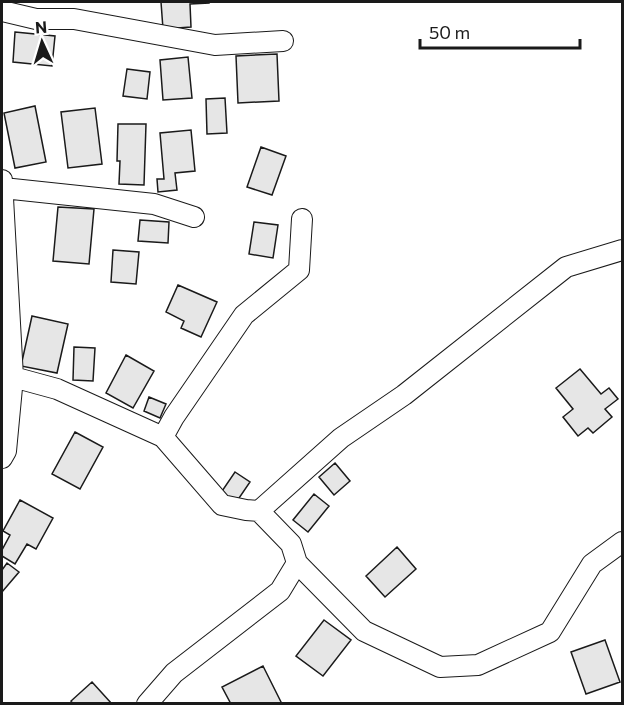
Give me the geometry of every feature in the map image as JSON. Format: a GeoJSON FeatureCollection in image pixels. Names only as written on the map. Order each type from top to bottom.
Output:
{"type":"FeatureCollection","features":[{"type":"Feature","properties":{"kind":"street"},"geometry":{"type":"LineString","coordinates":[[2,11],[36,19],[74,19],[215,45],[283,41]]}},
{"type":"Feature","properties":{"kind":"street"},"geometry":{"type":"LineString","coordinates":[[2,458],[6,451],[13,377],[2,184],[154,204],[194,217]]}},
{"type":"Feature","properties":{"kind":"street"},"geometry":{"type":"LineString","coordinates":[[163,437],[174,417],[244,315],[299,270],[302,219]]}},
{"type":"Feature","properties":{"kind":"street"},"geometry":{"type":"LineString","coordinates":[[259,511],[341,438],[404,395],[566,267],[622,250]]}},
{"type":"Feature","properties":{"kind":"street"},"geometry":{"type":"LineString","coordinates":[[13,377],[57,389],[163,437],[222,505],[259,511],[291,544],[297,563],[364,631],[440,667],[478,664],[550,632],[592,564],[622,542]]}},
{"type":"Feature","properties":{"kind":"street"},"geometry":{"type":"LineString","coordinates":[[147,704],[174,673],[280,591],[297,563]]}},
{"type":"Feature","properties":{"kind":"building"},"geometry":{"type":"Polygon","coordinates":[[[161,2],[209,3],[190,4],[191,27],[163,29],[161,2]]]}},
{"type":"Feature","properties":{"kind":"building"},"geometry":{"type":"Polygon","coordinates":[[[15,32],[55,36],[52,66],[13,62],[15,32]]]}},
{"type":"Feature","properties":{"kind":"building"},"geometry":{"type":"Polygon","coordinates":[[[277,54],[279,101],[238,103],[236,56],[277,54]]]}},
{"type":"Feature","properties":{"kind":"building"},"geometry":{"type":"Polygon","coordinates":[[[188,57],[192,98],[163,100],[160,60],[188,57]]]}},
{"type":"Feature","properties":{"kind":"building"},"geometry":{"type":"Polygon","coordinates":[[[127,69],[150,72],[147,99],[123,96],[127,69]]]}},
{"type":"Feature","properties":{"kind":"building"},"geometry":{"type":"Polygon","coordinates":[[[225,98],[227,133],[207,134],[206,99],[225,98]]]}},
{"type":"Feature","properties":{"kind":"building"},"geometry":{"type":"Polygon","coordinates":[[[35,106],[46,162],[15,168],[4,113],[35,106]]]}},
{"type":"Feature","properties":{"kind":"building"},"geometry":{"type":"Polygon","coordinates":[[[95,108],[102,164],[68,168],[61,112],[95,108]]]}},
{"type":"Feature","properties":{"kind":"building"},"geometry":{"type":"Polygon","coordinates":[[[118,124],[146,124],[144,185],[119,184],[118,124]]]}},
{"type":"Feature","properties":{"kind":"building"},"geometry":{"type":"Polygon","coordinates":[[[191,130],[195,171],[175,173],[177,190],[158,192],[157,179],[164,179],[160,133],[191,130]]]}},
{"type":"Feature","properties":{"kind":"building"},"geometry":{"type":"Polygon","coordinates":[[[261,147],[286,156],[272,195],[247,187],[261,147]]]}},
{"type":"Feature","properties":{"kind":"building"},"geometry":{"type":"Polygon","coordinates":[[[58,207],[94,209],[89,264],[53,261],[58,207]]]}},
{"type":"Feature","properties":{"kind":"building"},"geometry":{"type":"Polygon","coordinates":[[[140,220],[169,222],[168,243],[138,241],[140,220]]]}},
{"type":"Feature","properties":{"kind":"building"},"geometry":{"type":"Polygon","coordinates":[[[254,222],[278,225],[273,258],[249,254],[254,222]]]}},
{"type":"Feature","properties":{"kind":"building"},"geometry":{"type":"Polygon","coordinates":[[[113,250],[139,252],[136,284],[111,282],[113,250]]]}},
{"type":"Feature","properties":{"kind":"building"},"geometry":{"type":"Polygon","coordinates":[[[178,285],[217,302],[201,337],[181,328],[184,321],[166,312],[178,285]]]}},
{"type":"Feature","properties":{"kind":"building"},"geometry":{"type":"Polygon","coordinates":[[[32,316],[68,324],[57,373],[21,366],[32,316]]]}},
{"type":"Feature","properties":{"kind":"building"},"geometry":{"type":"Polygon","coordinates":[[[74,347],[95,348],[93,381],[73,380],[74,347]]]}},
{"type":"Feature","properties":{"kind":"building"},"geometry":{"type":"Polygon","coordinates":[[[126,355],[154,371],[133,408],[106,393],[126,355]]]}},
{"type":"Feature","properties":{"kind":"building"},"geometry":{"type":"Polygon","coordinates":[[[580,369],[601,394],[609,388],[618,399],[605,409],[612,417],[593,433],[588,428],[578,436],[563,417],[573,409],[556,388],[580,369]]]}},
{"type":"Feature","properties":{"kind":"building"},"geometry":{"type":"Polygon","coordinates":[[[149,397],[166,404],[160,418],[144,411],[149,397]]]}},
{"type":"Feature","properties":{"kind":"building"},"geometry":{"type":"Polygon","coordinates":[[[75,432],[103,447],[80,489],[52,474],[75,432]]]}},
{"type":"Feature","properties":{"kind":"building"},"geometry":{"type":"Polygon","coordinates":[[[335,463],[350,481],[334,495],[319,477],[335,463]]]}},
{"type":"Feature","properties":{"kind":"building"},"geometry":{"type":"Polygon","coordinates":[[[235,472],[250,482],[235,504],[220,494],[235,472]]]}},
{"type":"Feature","properties":{"kind":"building"},"geometry":{"type":"Polygon","coordinates":[[[314,494],[329,506],[308,532],[293,520],[314,494]]]}},
{"type":"Feature","properties":{"kind":"building"},"geometry":{"type":"Polygon","coordinates":[[[20,500],[53,518],[36,549],[27,544],[15,564],[2,556],[2,550],[10,535],[3,531],[20,500]]]}},
{"type":"Feature","properties":{"kind":"building"},"geometry":{"type":"Polygon","coordinates":[[[397,547],[416,569],[385,597],[366,576],[397,547]]]}},
{"type":"Feature","properties":{"kind":"building"},"geometry":{"type":"Polygon","coordinates":[[[7,563],[19,572],[2,592],[2,570],[7,563]]]}},
{"type":"Feature","properties":{"kind":"building"},"geometry":{"type":"Polygon","coordinates":[[[324,620],[351,640],[323,676],[296,656],[324,620]]]}},
{"type":"Feature","properties":{"kind":"building"},"geometry":{"type":"Polygon","coordinates":[[[605,640],[620,682],[586,694],[571,652],[605,640]]]}},
{"type":"Feature","properties":{"kind":"building"},"geometry":{"type":"Polygon","coordinates":[[[263,666],[282,704],[231,704],[222,687],[263,666]]]}},
{"type":"Feature","properties":{"kind":"building"},"geometry":{"type":"Polygon","coordinates":[[[92,682],[112,704],[73,704],[71,701],[92,682]]]}}]}
